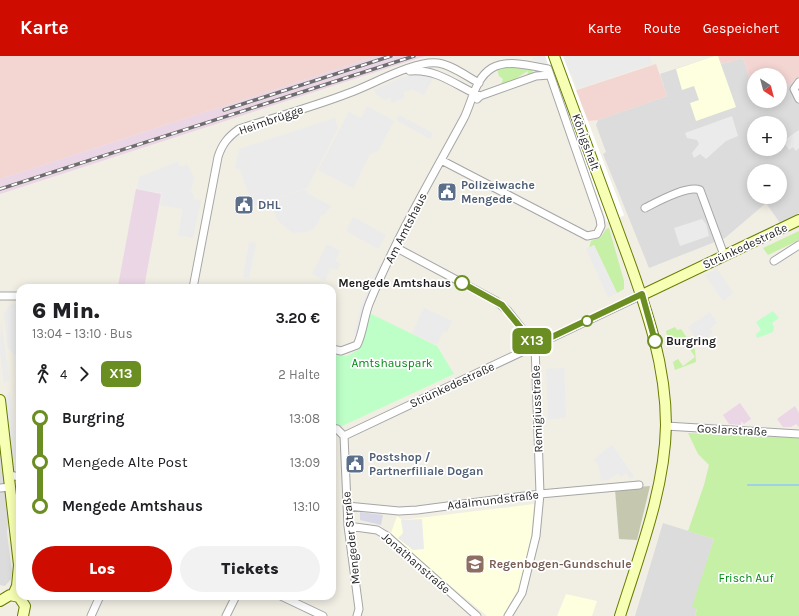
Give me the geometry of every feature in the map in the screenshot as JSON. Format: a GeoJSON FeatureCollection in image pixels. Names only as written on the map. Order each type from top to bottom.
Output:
{"type":"FeatureCollection","features":[{"type":"Feature","properties":{"kind":"main road","name":"Königshalt"},"geometry":{"type":"LineString","coordinates":[[554,56],[642,294]]}},
{"type":"Feature","properties":{"kind":"main road","name":"Strünkedestraße"},"geometry":{"type":"LineString","coordinates":[[642,294],[799,220]]}},
{"type":"Feature","properties":{"kind":"main road"},"geometry":{"type":"LineString","coordinates":[[620,616],[660,480],[666,426],[663,386],[655,342],[642,294]]}},
{"type":"Feature","properties":{"kind":"main road"},"geometry":{"type":"LineString","coordinates":[[0,400],[16,530]]}},
{"type":"Feature","properties":{"kind":"main road"},"geometry":{"type":"LineString","coordinates":[[16,588],[10,597],[25,606],[23,616]]}},
{"type":"Feature","properties":{"kind":"street","name":"Heimbrügge"},"geometry":{"type":"LineString","coordinates":[[194,284],[218,157],[225,140],[239,129],[349,93],[394,74],[418,66],[437,63],[451,68],[479,83]]}},
{"type":"Feature","properties":{"kind":"street","name":"Am Amtshaus"},"geometry":{"type":"LineString","coordinates":[[336,350],[341,351],[349,349],[354,347],[359,341],[369,304],[395,247],[477,95],[479,83],[491,68],[499,66],[520,64],[548,69],[550,74],[536,76],[477,95]]}},
{"type":"Feature","properties":{"kind":"street"},"geometry":{"type":"LineString","coordinates":[[536,67],[536,76]]}},
{"type":"Feature","properties":{"kind":"street","name":"Heimbrügge"},"geometry":{"type":"LineString","coordinates":[[394,74],[412,71],[428,72],[439,75],[477,95]]}},
{"type":"Feature","properties":{"kind":"street"},"geometry":{"type":"LineString","coordinates":[[441,160],[585,235],[592,236],[597,234],[601,226],[600,219],[550,74]]}},
{"type":"Feature","properties":{"kind":"street"},"geometry":{"type":"LineString","coordinates":[[799,82],[794,89],[799,99]]}},
{"type":"Feature","properties":{"kind":"street"},"geometry":{"type":"LineString","coordinates":[[645,208],[660,200],[692,188],[700,190],[724,255]]}},
{"type":"Feature","properties":{"kind":"street"},"geometry":{"type":"LineString","coordinates":[[774,261],[799,245]]}},
{"type":"Feature","properties":{"kind":"street"},"geometry":{"type":"LineString","coordinates":[[395,247],[502,305],[535,345]]}},
{"type":"Feature","properties":{"kind":"street","name":"Strünkedestraße"},"geometry":{"type":"LineString","coordinates":[[344,436],[642,294]]}},
{"type":"Feature","properties":{"kind":"street"},"geometry":{"type":"LineString","coordinates":[[0,296],[16,296]]}},
{"type":"Feature","properties":{"kind":"street","name":"Remigiusstraße"},"geometry":{"type":"LineString","coordinates":[[508,616],[522,593],[527,578],[536,536],[540,494],[535,345]]}},
{"type":"Feature","properties":{"kind":"street","name":"Goslarstraße"},"geometry":{"type":"LineString","coordinates":[[666,426],[799,434]]}},
{"type":"Feature","properties":{"kind":"street"},"geometry":{"type":"LineString","coordinates":[[336,429],[344,436]]}},
{"type":"Feature","properties":{"kind":"street","name":"Mengeder Straße"},"geometry":{"type":"LineString","coordinates":[[344,436],[346,506],[359,609],[357,616]]}},
{"type":"Feature","properties":{"kind":"street"},"geometry":{"type":"LineString","coordinates":[[9,475],[16,476]]}},
{"type":"Feature","properties":{"kind":"street","name":"Adalmundstraße"},"geometry":{"type":"LineString","coordinates":[[346,506],[399,511],[417,510],[540,494],[639,485]]}},
{"type":"Feature","properties":{"kind":"street"},"geometry":{"type":"LineString","coordinates":[[0,488],[11,487]]}},
{"type":"Feature","properties":{"kind":"street","name":"Jonathanstraße"},"geometry":{"type":"LineString","coordinates":[[348,526],[377,530],[387,536],[477,616]]}},
{"type":"Feature","properties":{"kind":"street"},"geometry":{"type":"LineString","coordinates":[[91,616],[98,600]]}},
{"type":"Feature","properties":{"kind":"street"},"geometry":{"type":"LineString","coordinates":[[226,616],[234,600]]}},
{"type":"Feature","properties":{"kind":"street"},"geometry":{"type":"LineString","coordinates":[[289,600],[323,616]]}},
{"type":"Feature","properties":{"kind":"shaded area"},"geometry":{"type":"Polygon","coordinates":[[[0,56],[377,56],[0,179],[0,56]]]}},
{"type":"Feature","properties":{"kind":"shaded area"},"geometry":{"type":"Polygon","coordinates":[[[377,56],[425,56],[0,194],[0,179],[377,56]]]}},
{"type":"Feature","properties":{"kind":"shaded area"},"geometry":{"type":"Polygon","coordinates":[[[538,56],[650,56],[652,64],[577,89],[572,74],[558,79],[552,61],[540,65],[532,58],[538,56]]]}},
{"type":"Feature","properties":{"kind":"shaded area"},"geometry":{"type":"Polygon","coordinates":[[[714,56],[718,56],[722,64],[743,58],[747,71],[747,108],[787,108],[787,86],[799,77],[799,213],[780,223],[767,204],[787,204],[787,164],[747,164],[747,204],[765,204],[725,238],[649,268],[603,154],[606,152],[596,125],[598,120],[667,96],[660,74],[714,56]]]}},
{"type":"Feature","properties":{"kind":"shaded area"},"geometry":{"type":"Polygon","coordinates":[[[718,56],[799,56],[799,77],[787,86],[787,68],[747,68],[747,71],[743,58],[722,64],[718,56]]]}},
{"type":"Feature","properties":{"kind":"shaded area"},"geometry":{"type":"Polygon","coordinates":[[[718,56],[736,107],[696,121],[690,103],[699,100],[694,86],[682,90],[676,69],[718,56]]]}},
{"type":"Feature","properties":{"kind":"shaded area"},"geometry":{"type":"Polygon","coordinates":[[[656,64],[667,96],[598,120],[588,121],[571,92],[656,64]]]}},
{"type":"Feature","properties":{"kind":"shaded area"},"geometry":{"type":"Polygon","coordinates":[[[420,74],[434,77],[424,95],[412,89],[403,92],[405,97],[392,103],[390,97],[385,100],[378,96],[374,90],[403,77],[420,74]]]}},
{"type":"Feature","properties":{"kind":"shaded area"},"geometry":{"type":"Polygon","coordinates":[[[367,106],[394,121],[378,151],[370,154],[353,188],[318,170],[349,112],[361,118],[367,106]]]}},
{"type":"Feature","properties":{"kind":"shaded area"},"geometry":{"type":"Polygon","coordinates":[[[399,115],[433,133],[430,139],[396,120],[399,115]]]}},
{"type":"Feature","properties":{"kind":"shaded area"},"geometry":{"type":"Polygon","coordinates":[[[732,116],[738,136],[726,141],[706,159],[700,154],[694,158],[692,153],[699,144],[697,140],[687,138],[685,133],[732,116]]]}},
{"type":"Feature","properties":{"kind":"shaded area"},"geometry":{"type":"Polygon","coordinates":[[[335,118],[338,128],[307,188],[253,206],[240,170],[235,168],[239,149],[335,118]]]}},
{"type":"Feature","properties":{"kind":"shaded area"},"geometry":{"type":"Polygon","coordinates":[[[799,130],[799,148],[796,151],[793,147],[789,150],[787,147],[787,138],[799,130]]]}},
{"type":"Feature","properties":{"kind":"shaded area"},"geometry":{"type":"Polygon","coordinates":[[[177,162],[180,167],[187,164],[194,177],[191,193],[194,194],[193,199],[201,200],[193,238],[178,235],[183,209],[160,205],[162,193],[137,189],[139,177],[177,162]]]}},
{"type":"Feature","properties":{"kind":"shaded area"},"geometry":{"type":"Polygon","coordinates":[[[136,189],[161,194],[145,284],[118,284],[136,189]]]}},
{"type":"Feature","properties":{"kind":"shaded area"},"geometry":{"type":"Polygon","coordinates":[[[306,189],[307,193],[331,206],[325,214],[321,215],[318,223],[313,229],[306,232],[293,233],[277,220],[270,201],[306,189]]]}},
{"type":"Feature","properties":{"kind":"shaded area"},"geometry":{"type":"Polygon","coordinates":[[[353,217],[386,235],[378,249],[346,231],[353,217]]]}},
{"type":"Feature","properties":{"kind":"shaded area"},"geometry":{"type":"Polygon","coordinates":[[[702,219],[706,224],[709,236],[680,246],[674,228],[702,219]]]}},
{"type":"Feature","properties":{"kind":"shaded area"},"geometry":{"type":"Polygon","coordinates":[[[249,242],[256,243],[249,278],[243,277],[249,242]]]}},
{"type":"Feature","properties":{"kind":"shaded area"},"geometry":{"type":"Polygon","coordinates":[[[327,244],[340,251],[335,261],[340,264],[337,270],[331,268],[325,281],[312,274],[327,244]]]}},
{"type":"Feature","properties":{"kind":"shaded area"},"geometry":{"type":"Polygon","coordinates":[[[594,245],[617,293],[608,297],[586,249],[594,245]]]}},
{"type":"Feature","properties":{"kind":"shaded area"},"geometry":{"type":"Polygon","coordinates":[[[380,264],[382,265],[363,308],[358,334],[354,333],[361,307],[380,264]]]}},
{"type":"Feature","properties":{"kind":"shaded area"},"geometry":{"type":"Polygon","coordinates":[[[717,269],[733,293],[723,301],[705,275],[717,269]]]}},
{"type":"Feature","properties":{"kind":"shaded area"},"geometry":{"type":"Polygon","coordinates":[[[16,304],[16,356],[7,346],[4,314],[8,306],[16,304]]]}},
{"type":"Feature","properties":{"kind":"shaded area"},"geometry":{"type":"Polygon","coordinates":[[[424,308],[452,321],[447,332],[443,332],[437,345],[412,333],[424,308]]]}},
{"type":"Feature","properties":{"kind":"shaded area"},"geometry":{"type":"Polygon","coordinates":[[[710,312],[717,323],[710,328],[713,333],[699,343],[688,327],[710,312]]]}},
{"type":"Feature","properties":{"kind":"shaded area"},"geometry":{"type":"Polygon","coordinates":[[[1,319],[9,379],[4,383],[0,352],[1,319]]]}},
{"type":"Feature","properties":{"kind":"shaded area"},"geometry":{"type":"Polygon","coordinates":[[[564,368],[566,418],[548,419],[546,369],[564,368]]]}},
{"type":"Feature","properties":{"kind":"shaded area"},"geometry":{"type":"Polygon","coordinates":[[[10,392],[16,448],[16,458],[13,460],[5,396],[10,392]]]}},
{"type":"Feature","properties":{"kind":"shaded area"},"geometry":{"type":"Polygon","coordinates":[[[740,403],[751,419],[744,424],[741,421],[741,425],[729,424],[723,415],[740,403]]]}},
{"type":"Feature","properties":{"kind":"shaded area"},"geometry":{"type":"Polygon","coordinates":[[[795,406],[799,413],[799,427],[796,424],[791,427],[783,427],[777,419],[795,406]]]}},
{"type":"Feature","properties":{"kind":"shaded area"},"geometry":{"type":"Polygon","coordinates":[[[0,411],[11,487],[7,533],[12,572],[11,579],[5,586],[0,585],[0,411]]]}},
{"type":"Feature","properties":{"kind":"shaded area"},"geometry":{"type":"Polygon","coordinates":[[[612,445],[634,476],[630,479],[626,473],[621,477],[618,473],[608,480],[601,481],[599,466],[594,459],[612,445]]]}},
{"type":"Feature","properties":{"kind":"shaded area"},"geometry":{"type":"Polygon","coordinates":[[[650,486],[637,540],[619,539],[615,489],[650,486]]]}},
{"type":"Feature","properties":{"kind":"shaded area","name":"Regenbogen-Gundschule"},"geometry":{"type":"Polygon","coordinates":[[[534,504],[531,537],[522,576],[518,589],[503,616],[487,616],[431,570],[391,533],[397,516],[402,520],[534,504]]]}},
{"type":"Feature","properties":{"kind":"shaded area"},"geometry":{"type":"Polygon","coordinates":[[[360,512],[383,515],[381,525],[360,520],[360,512]]]}},
{"type":"Feature","properties":{"kind":"shaded area"},"geometry":{"type":"Polygon","coordinates":[[[422,519],[424,549],[413,550],[398,538],[403,533],[401,520],[422,519]]]}},
{"type":"Feature","properties":{"kind":"shaded area"},"geometry":{"type":"Polygon","coordinates":[[[663,523],[714,539],[693,607],[697,608],[695,616],[635,616],[663,523]]]}},
{"type":"Feature","properties":{"kind":"shaded area"},"geometry":{"type":"Polygon","coordinates":[[[566,594],[597,601],[592,616],[557,616],[566,594]]]}},
{"type":"Feature","properties":{"kind":"green space"},"geometry":{"type":"Polygon","coordinates":[[[502,67],[532,69],[533,73],[527,76],[528,71],[512,81],[501,85],[503,79],[499,76],[497,69],[502,67]]]}},
{"type":"Feature","properties":{"kind":"green space"},"geometry":{"type":"Polygon","coordinates":[[[609,228],[624,281],[624,289],[617,293],[594,245],[589,248],[591,241],[601,237],[606,229],[609,228]]]}},
{"type":"Feature","properties":{"kind":"green space"},"geometry":{"type":"Polygon","coordinates":[[[799,231],[799,240],[768,255],[763,248],[799,231]]]}},
{"type":"Feature","properties":{"kind":"green space"},"geometry":{"type":"Polygon","coordinates":[[[773,311],[779,318],[772,323],[774,327],[773,332],[757,338],[756,334],[761,330],[756,322],[773,311]]]}},
{"type":"Feature","properties":{"kind":"green space","name":"Amtshauspark"},"geometry":{"type":"Polygon","coordinates":[[[369,313],[437,346],[454,374],[340,427],[336,426],[336,355],[347,356],[358,350],[369,313]]]}},
{"type":"Feature","properties":{"kind":"green space"},"geometry":{"type":"Polygon","coordinates":[[[675,327],[677,330],[681,329],[687,338],[683,340],[668,340],[666,331],[675,327]]]}},
{"type":"Feature","properties":{"kind":"green space"},"geometry":{"type":"Polygon","coordinates":[[[688,340],[695,350],[696,362],[675,370],[673,362],[678,359],[683,366],[695,357],[686,343],[677,348],[688,340]]]}},
{"type":"Feature","properties":{"kind":"green space","name":"Frisch Auf"},"geometry":{"type":"Polygon","coordinates":[[[688,433],[799,438],[799,616],[695,616],[697,609],[692,607],[714,539],[688,531],[704,485],[709,465],[698,454],[688,433]]]}},
{"type":"Feature","properties":{"kind":"pier"},"geometry":{"type":"Polygon","coordinates":[[[545,56],[563,56],[624,215],[623,216],[607,222],[545,56]]]}},
{"type":"Feature","properties":{"kind":"waterway"},"geometry":{"type":"LineString","coordinates":[[748,485],[799,485]]}},
{"type":"Feature","properties":{"kind":"railway"},"geometry":{"type":"LineString","coordinates":[[224,110],[391,56]]}},
{"type":"Feature","properties":{"kind":"railway"},"geometry":{"type":"LineString","coordinates":[[0,189],[414,56]]}},
{"type":"Feature","properties":{"kind":"bus line","name":"X13"},"geometry":{"type":"LineString","coordinates":[[462,283],[502,305],[535,345],[618,307],[642,294],[655,341]]}},
{"type":"Feature","properties":{"kind":"place","name":"Polizeiwache Mengede"},"geometry":{"type":"Point","coordinates":[447,192]}},
{"type":"Feature","properties":{"kind":"place","name":"DHL"},"geometry":{"type":"Point","coordinates":[244,205]}},
{"type":"Feature","properties":{"kind":"place","name":"Mengede Amtshaus"},"geometry":{"type":"Point","coordinates":[462,283]}},
{"type":"Feature","properties":{"kind":"place","name":"Burgring"},"geometry":{"type":"Point","coordinates":[655,341]}},
{"type":"Feature","properties":{"kind":"place","name":"Postshop / Partnerfiliale Dogan"},"geometry":{"type":"Point","coordinates":[355,464]}},
{"type":"Feature","properties":{"kind":"place","name":"Regenbogen-Gundschule"},"geometry":{"type":"Point","coordinates":[475,564]}}]}
